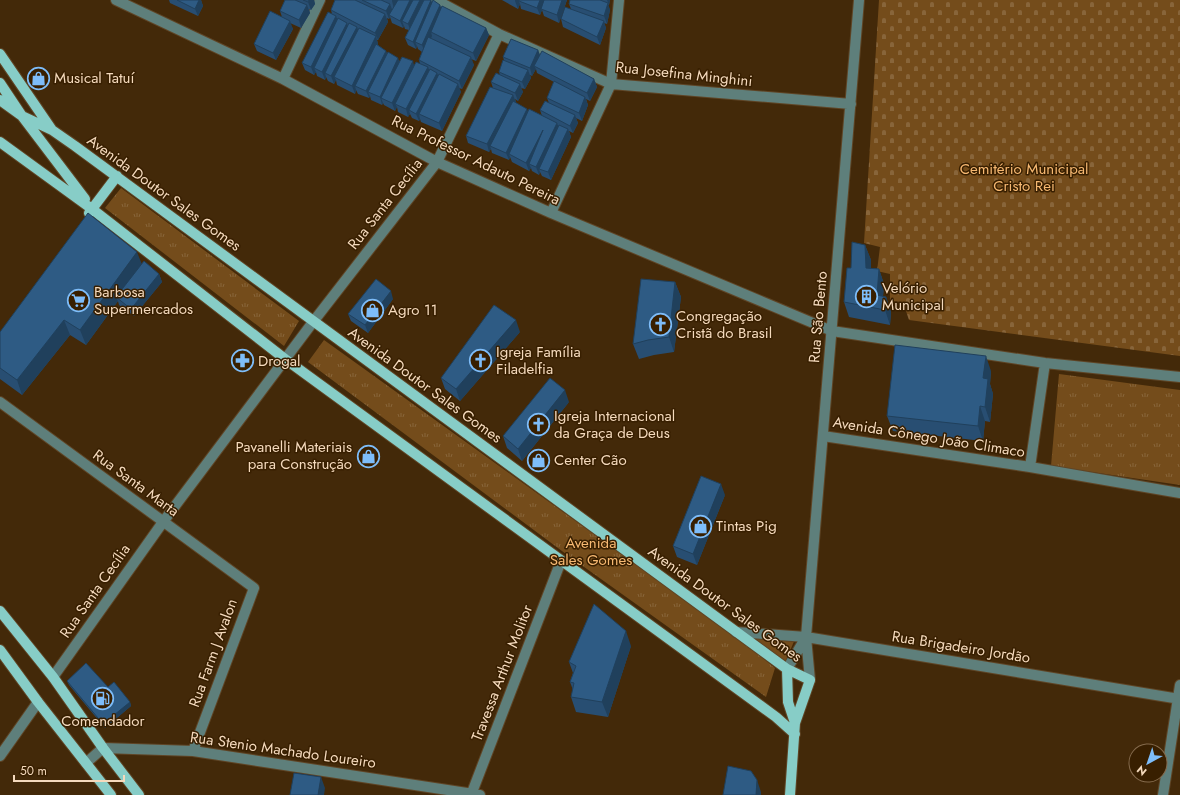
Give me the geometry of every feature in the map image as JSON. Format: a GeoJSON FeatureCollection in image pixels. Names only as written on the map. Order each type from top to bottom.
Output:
{"type":"FeatureCollection","features":[{"type":"Feature","properties":{"kind":"main road"},"geometry":{"type":"LineString","coordinates":[[0,54],[52,130]]}},
{"type":"Feature","properties":{"kind":"main road"},"geometry":{"type":"LineString","coordinates":[[0,82],[22,116]]}},
{"type":"Feature","properties":{"kind":"main road","name":"Avenida Doutor Sales Gomes"},"geometry":{"type":"LineString","coordinates":[[0,100],[22,116],[52,130],[117,176],[313,322],[786,669],[810,680]]}},
{"type":"Feature","properties":{"kind":"main road","name":"Avenida Doutor Sales Gomes"},"geometry":{"type":"LineString","coordinates":[[22,116],[92,209]]}},
{"type":"Feature","properties":{"kind":"main road","name":"Avenida Doutor Sales Gomes"},"geometry":{"type":"LineString","coordinates":[[0,142],[92,209],[285,359],[776,717],[795,729]]}},
{"type":"Feature","properties":{"kind":"main road"},"geometry":{"type":"LineString","coordinates":[[83,221],[117,176]]}},
{"type":"Feature","properties":{"kind":"main road"},"geometry":{"type":"LineString","coordinates":[[0,611],[53,677],[103,748],[139,795]]}},
{"type":"Feature","properties":{"kind":"main road"},"geometry":{"type":"LineString","coordinates":[[0,650],[38,702],[111,795]]}},
{"type":"Feature","properties":{"kind":"main road","name":"Rua São Bento"},"geometry":{"type":"LineString","coordinates":[[786,669],[788,702],[795,729]]}},
{"type":"Feature","properties":{"kind":"main road","name":"Rua São Bento"},"geometry":{"type":"LineString","coordinates":[[790,795],[795,729],[810,680]]}},
{"type":"Feature","properties":{"kind":"street","name":"Rua Professor Adauto Pereira"},"geometry":{"type":"LineString","coordinates":[[116,0],[283,79],[437,162],[551,213],[832,331]]}},
{"type":"Feature","properties":{"kind":"street"},"geometry":{"type":"LineString","coordinates":[[283,79],[320,0]]}},
{"type":"Feature","properties":{"kind":"street","name":"Rua Josefina Minghini"},"geometry":{"type":"LineString","coordinates":[[436,0],[499,34],[611,84],[851,104]]}},
{"type":"Feature","properties":{"kind":"street"},"geometry":{"type":"LineString","coordinates":[[551,213],[611,84],[619,0]]}},
{"type":"Feature","properties":{"kind":"street","name":"Rua São Bento"},"geometry":{"type":"LineString","coordinates":[[810,680],[806,637],[859,0]]}},
{"type":"Feature","properties":{"kind":"street","name":"Rua Santa Cecília"},"geometry":{"type":"LineString","coordinates":[[53,677],[163,522],[313,322],[437,162],[499,34]]}},
{"type":"Feature","properties":{"kind":"street"},"geometry":{"type":"LineString","coordinates":[[832,331],[1045,363],[1180,377]]}},
{"type":"Feature","properties":{"kind":"street","name":"Avenida Cônego João Climaco"},"geometry":{"type":"LineString","coordinates":[[1030,467],[1045,363]]}},
{"type":"Feature","properties":{"kind":"street","name":"Rua Santa Marta"},"geometry":{"type":"LineString","coordinates":[[0,402],[254,588]]}},
{"type":"Feature","properties":{"kind":"street","name":"Avenida Cônego João Climaco"},"geometry":{"type":"LineString","coordinates":[[823,436],[1030,467],[1180,493]]}},
{"type":"Feature","properties":{"kind":"street","name":"Travessa Arthur Molitor"},"geometry":{"type":"LineString","coordinates":[[474,794],[561,561]]}},
{"type":"Feature","properties":{"kind":"street","name":"Rua Farm J Avalon"},"geometry":{"type":"LineString","coordinates":[[193,751],[254,588]]}},
{"type":"Feature","properties":{"kind":"street","name":"Rua Brigadeiro Jordão"},"geometry":{"type":"LineString","coordinates":[[736,632],[806,637],[1179,698]]}},
{"type":"Feature","properties":{"kind":"street","name":"Rua São Bento"},"geometry":{"type":"LineString","coordinates":[[786,669],[806,637]]}},
{"type":"Feature","properties":{"kind":"street"},"geometry":{"type":"LineString","coordinates":[[1163,795],[1180,685]]}},
{"type":"Feature","properties":{"kind":"street"},"geometry":{"type":"LineString","coordinates":[[0,756],[38,702]]}},
{"type":"Feature","properties":{"kind":"street"},"geometry":{"type":"LineString","coordinates":[[86,763],[103,748]]}},
{"type":"Feature","properties":{"kind":"street","name":"Rua Stenio Machado Loureiro"},"geometry":{"type":"LineString","coordinates":[[103,748],[193,751],[474,794]]}},
{"type":"Feature","properties":{"kind":"green space","name":"Cemitério Municipal Cristo Rei"},"geometry":{"type":"Polygon","coordinates":[[[879,0],[1180,0],[1180,356],[909,320],[903,302],[890,301],[890,274],[877,271],[880,247],[864,243],[879,0]]]}},
{"type":"Feature","properties":{"kind":"green space"},"geometry":{"type":"Polygon","coordinates":[[[121,188],[299,321],[284,346],[105,208],[121,188]]]}},
{"type":"Feature","properties":{"kind":"green space","name":"Avenida Sales Gomes"},"geometry":{"type":"Polygon","coordinates":[[[324,340],[737,637],[775,668],[766,697],[566,554],[308,362],[324,340]]]}},
{"type":"Feature","properties":{"kind":"green space"},"geometry":{"type":"Polygon","coordinates":[[[1059,374],[1180,390],[1180,485],[1051,466],[1059,374]]]}},
{"type":"Feature","properties":{"kind":"green space"},"geometry":{"type":"Polygon","coordinates":[[[751,638],[795,639],[785,663],[751,638]]]}},
{"type":"Feature","properties":{"kind":"building"},"geometry":{"type":"Polygon","coordinates":[[[177,0],[199,0],[195,9],[177,0]]]}},
{"type":"Feature","properties":{"kind":"building"},"geometry":{"type":"Polygon","coordinates":[[[285,0],[295,0],[307,5],[299,20],[280,11],[285,0]]]}},
{"type":"Feature","properties":{"kind":"building"},"geometry":{"type":"Polygon","coordinates":[[[335,0],[355,0],[385,14],[375,33],[331,10],[335,0]]]}},
{"type":"Feature","properties":{"kind":"building"},"geometry":{"type":"Polygon","coordinates":[[[362,0],[381,0],[390,4],[386,11],[362,0]]]}},
{"type":"Feature","properties":{"kind":"building"},"geometry":{"type":"Polygon","coordinates":[[[398,0],[410,0],[400,21],[389,15],[398,0]]]}},
{"type":"Feature","properties":{"kind":"building"},"geometry":{"type":"Polygon","coordinates":[[[413,0],[420,0],[408,24],[402,21],[413,0]]]}},
{"type":"Feature","properties":{"kind":"building"},"geometry":{"type":"Polygon","coordinates":[[[424,0],[431,0],[413,42],[405,38],[424,0]]]}},
{"type":"Feature","properties":{"kind":"building"},"geometry":{"type":"Polygon","coordinates":[[[433,0],[440,5],[422,45],[415,42],[433,0]]]}},
{"type":"Feature","properties":{"kind":"building"},"geometry":{"type":"Polygon","coordinates":[[[519,0],[540,0],[537,8],[519,0]]]}},
{"type":"Feature","properties":{"kind":"building"},"geometry":{"type":"Polygon","coordinates":[[[544,0],[562,0],[557,15],[541,9],[544,0]]]}},
{"type":"Feature","properties":{"kind":"building"},"geometry":{"type":"Polygon","coordinates":[[[570,0],[600,0],[608,3],[604,16],[569,4],[570,0]]]}},
{"type":"Feature","properties":{"kind":"building"},"geometry":{"type":"Polygon","coordinates":[[[442,6],[486,28],[473,53],[431,32],[442,6]]]}},
{"type":"Feature","properties":{"kind":"building"},"geometry":{"type":"Polygon","coordinates":[[[565,7],[604,21],[597,37],[561,19],[565,7]]]}},
{"type":"Feature","properties":{"kind":"building"},"geometry":{"type":"Polygon","coordinates":[[[270,11],[290,21],[273,53],[254,44],[270,11]]]}},
{"type":"Feature","properties":{"kind":"building"},"geometry":{"type":"Polygon","coordinates":[[[328,12],[336,16],[311,67],[302,63],[328,12]]]}},
{"type":"Feature","properties":{"kind":"building"},"geometry":{"type":"Polygon","coordinates":[[[338,18],[347,23],[322,72],[314,68],[338,18]]]}},
{"type":"Feature","properties":{"kind":"building"},"geometry":{"type":"Polygon","coordinates":[[[349,23],[357,27],[331,76],[325,73],[349,23]]]}},
{"type":"Feature","properties":{"kind":"building"},"geometry":{"type":"Polygon","coordinates":[[[359,28],[376,36],[352,86],[334,77],[359,28]]]}},
{"type":"Feature","properties":{"kind":"building"},"geometry":{"type":"Polygon","coordinates":[[[428,37],[471,57],[459,81],[419,60],[428,37]]]}},
{"type":"Feature","properties":{"kind":"building"},"geometry":{"type":"Polygon","coordinates":[[[511,39],[538,50],[530,68],[503,57],[511,39]]]}},
{"type":"Feature","properties":{"kind":"building"},"geometry":{"type":"Polygon","coordinates":[[[376,44],[386,51],[366,91],[355,86],[376,44]]]}},
{"type":"Feature","properties":{"kind":"building"},"geometry":{"type":"Polygon","coordinates":[[[542,51],[594,79],[587,93],[534,66],[542,51]]]}},
{"type":"Feature","properties":{"kind":"building"},"geometry":{"type":"Polygon","coordinates":[[[388,52],[398,58],[380,97],[368,92],[388,52]]]}},
{"type":"Feature","properties":{"kind":"building"},"geometry":{"type":"Polygon","coordinates":[[[402,57],[413,61],[392,103],[381,98],[402,57]]]}},
{"type":"Feature","properties":{"kind":"building"},"geometry":{"type":"Polygon","coordinates":[[[503,60],[528,70],[522,82],[499,72],[503,60]]]}},
{"type":"Feature","properties":{"kind":"building"},"geometry":{"type":"Polygon","coordinates":[[[416,62],[428,67],[406,109],[395,104],[416,62]]]}},
{"type":"Feature","properties":{"kind":"building"},"geometry":{"type":"Polygon","coordinates":[[[430,69],[437,73],[416,114],[409,110],[430,69]]]}},
{"type":"Feature","properties":{"kind":"building"},"geometry":{"type":"Polygon","coordinates":[[[496,73],[520,84],[515,93],[491,82],[496,73]]]}},
{"type":"Feature","properties":{"kind":"building"},"geometry":{"type":"Polygon","coordinates":[[[439,74],[458,84],[439,123],[419,114],[439,74]]]}},
{"type":"Feature","properties":{"kind":"building"},"geometry":{"type":"Polygon","coordinates":[[[554,81],[585,97],[579,113],[547,98],[554,81]]]}},
{"type":"Feature","properties":{"kind":"building"},"geometry":{"type":"Polygon","coordinates":[[[490,87],[513,95],[487,144],[466,136],[490,87]]]}},
{"type":"Feature","properties":{"kind":"building"},"geometry":{"type":"Polygon","coordinates":[[[513,101],[527,109],[506,153],[490,146],[513,101]]]}},
{"type":"Feature","properties":{"kind":"building"},"geometry":{"type":"Polygon","coordinates":[[[545,101],[575,115],[570,126],[540,110],[545,101]]]}},
{"type":"Feature","properties":{"kind":"building"},"geometry":{"type":"Polygon","coordinates":[[[529,109],[557,123],[536,167],[529,164],[543,130],[526,163],[509,154],[529,109]]]}},
{"type":"Feature","properties":{"kind":"building"},"geometry":{"type":"Polygon","coordinates":[[[559,125],[568,129],[548,172],[539,169],[559,125]]]}},
{"type":"Feature","properties":{"kind":"building","name":"Barbosa Supermercados"},"geometry":{"type":"Polygon","coordinates":[[[88,213],[137,252],[80,330],[64,320],[17,380],[0,368],[0,332],[88,213]]]}},
{"type":"Feature","properties":{"kind":"building"},"geometry":{"type":"Polygon","coordinates":[[[852,242],[865,245],[866,268],[879,269],[877,295],[886,297],[885,310],[844,302],[847,268],[851,268],[852,242]]]}},
{"type":"Feature","properties":{"kind":"building"},"geometry":{"type":"Polygon","coordinates":[[[144,261],[159,274],[131,309],[116,297],[144,261]]]}},
{"type":"Feature","properties":{"kind":"building"},"geometry":{"type":"Polygon","coordinates":[[[376,279],[391,291],[365,325],[348,314],[376,279]]]}},
{"type":"Feature","properties":{"kind":"building"},"geometry":{"type":"Polygon","coordinates":[[[641,279],[675,282],[669,337],[633,344],[641,279]]]}},
{"type":"Feature","properties":{"kind":"building"},"geometry":{"type":"Polygon","coordinates":[[[494,305],[516,320],[456,389],[441,378],[494,305]]]}},
{"type":"Feature","properties":{"kind":"building"},"geometry":{"type":"Polygon","coordinates":[[[895,345],[986,356],[983,378],[988,379],[985,407],[980,406],[978,426],[887,416],[895,345]]]}},
{"type":"Feature","properties":{"kind":"building"},"geometry":{"type":"Polygon","coordinates":[[[550,378],[565,390],[518,449],[503,436],[550,378]]]}},
{"type":"Feature","properties":{"kind":"building"},"geometry":{"type":"Polygon","coordinates":[[[701,476],[721,484],[693,554],[673,546],[701,476]]]}},
{"type":"Feature","properties":{"kind":"building"},"geometry":{"type":"Polygon","coordinates":[[[594,604],[626,631],[602,702],[571,697],[574,683],[570,682],[576,666],[569,662],[594,604]]]}},
{"type":"Feature","properties":{"kind":"building","name":"Comendador"},"geometry":{"type":"Polygon","coordinates":[[[86,663],[108,687],[114,682],[130,702],[103,724],[67,681],[86,663]]]}},
{"type":"Feature","properties":{"kind":"building"},"geometry":{"type":"Polygon","coordinates":[[[728,766],[751,771],[757,780],[756,795],[723,795],[728,766]]]}},
{"type":"Feature","properties":{"kind":"building"},"geometry":{"type":"Polygon","coordinates":[[[294,773],[321,777],[318,795],[290,795],[294,773]]]}},
{"type":"Feature","properties":{"kind":"place","name":"Musical Tatuí"},"geometry":{"type":"Point","coordinates":[38,78]}},
{"type":"Feature","properties":{"kind":"place","name":"Velório Municipal"},"geometry":{"type":"Point","coordinates":[867,297]}},
{"type":"Feature","properties":{"kind":"place","name":"Barbosa Supermercados"},"geometry":{"type":"Point","coordinates":[79,301]}},
{"type":"Feature","properties":{"kind":"place","name":"Agro 11"},"geometry":{"type":"Point","coordinates":[372,310]}},
{"type":"Feature","properties":{"kind":"place","name":"Congregação Cristã do Brasil"},"geometry":{"type":"Point","coordinates":[660,325]}},
{"type":"Feature","properties":{"kind":"place","name":"Drogal"},"geometry":{"type":"Point","coordinates":[242,361]}},
{"type":"Feature","properties":{"kind":"place","name":"Igreja Família Filadelfia"},"geometry":{"type":"Point","coordinates":[481,361]}},
{"type":"Feature","properties":{"kind":"place","name":"Igreja Internacional da Graça de Deus"},"geometry":{"type":"Point","coordinates":[538,425]}},
{"type":"Feature","properties":{"kind":"place","name":"Pavanelli Materiais para Construção"},"geometry":{"type":"Point","coordinates":[368,456]}},
{"type":"Feature","properties":{"kind":"place","name":"Center Cão"},"geometry":{"type":"Point","coordinates":[538,460]}},
{"type":"Feature","properties":{"kind":"place","name":"Tintas Pig"},"geometry":{"type":"Point","coordinates":[701,526]}},
{"type":"Feature","properties":{"kind":"place","name":"Comendador"},"geometry":{"type":"Point","coordinates":[103,698]}}]}
